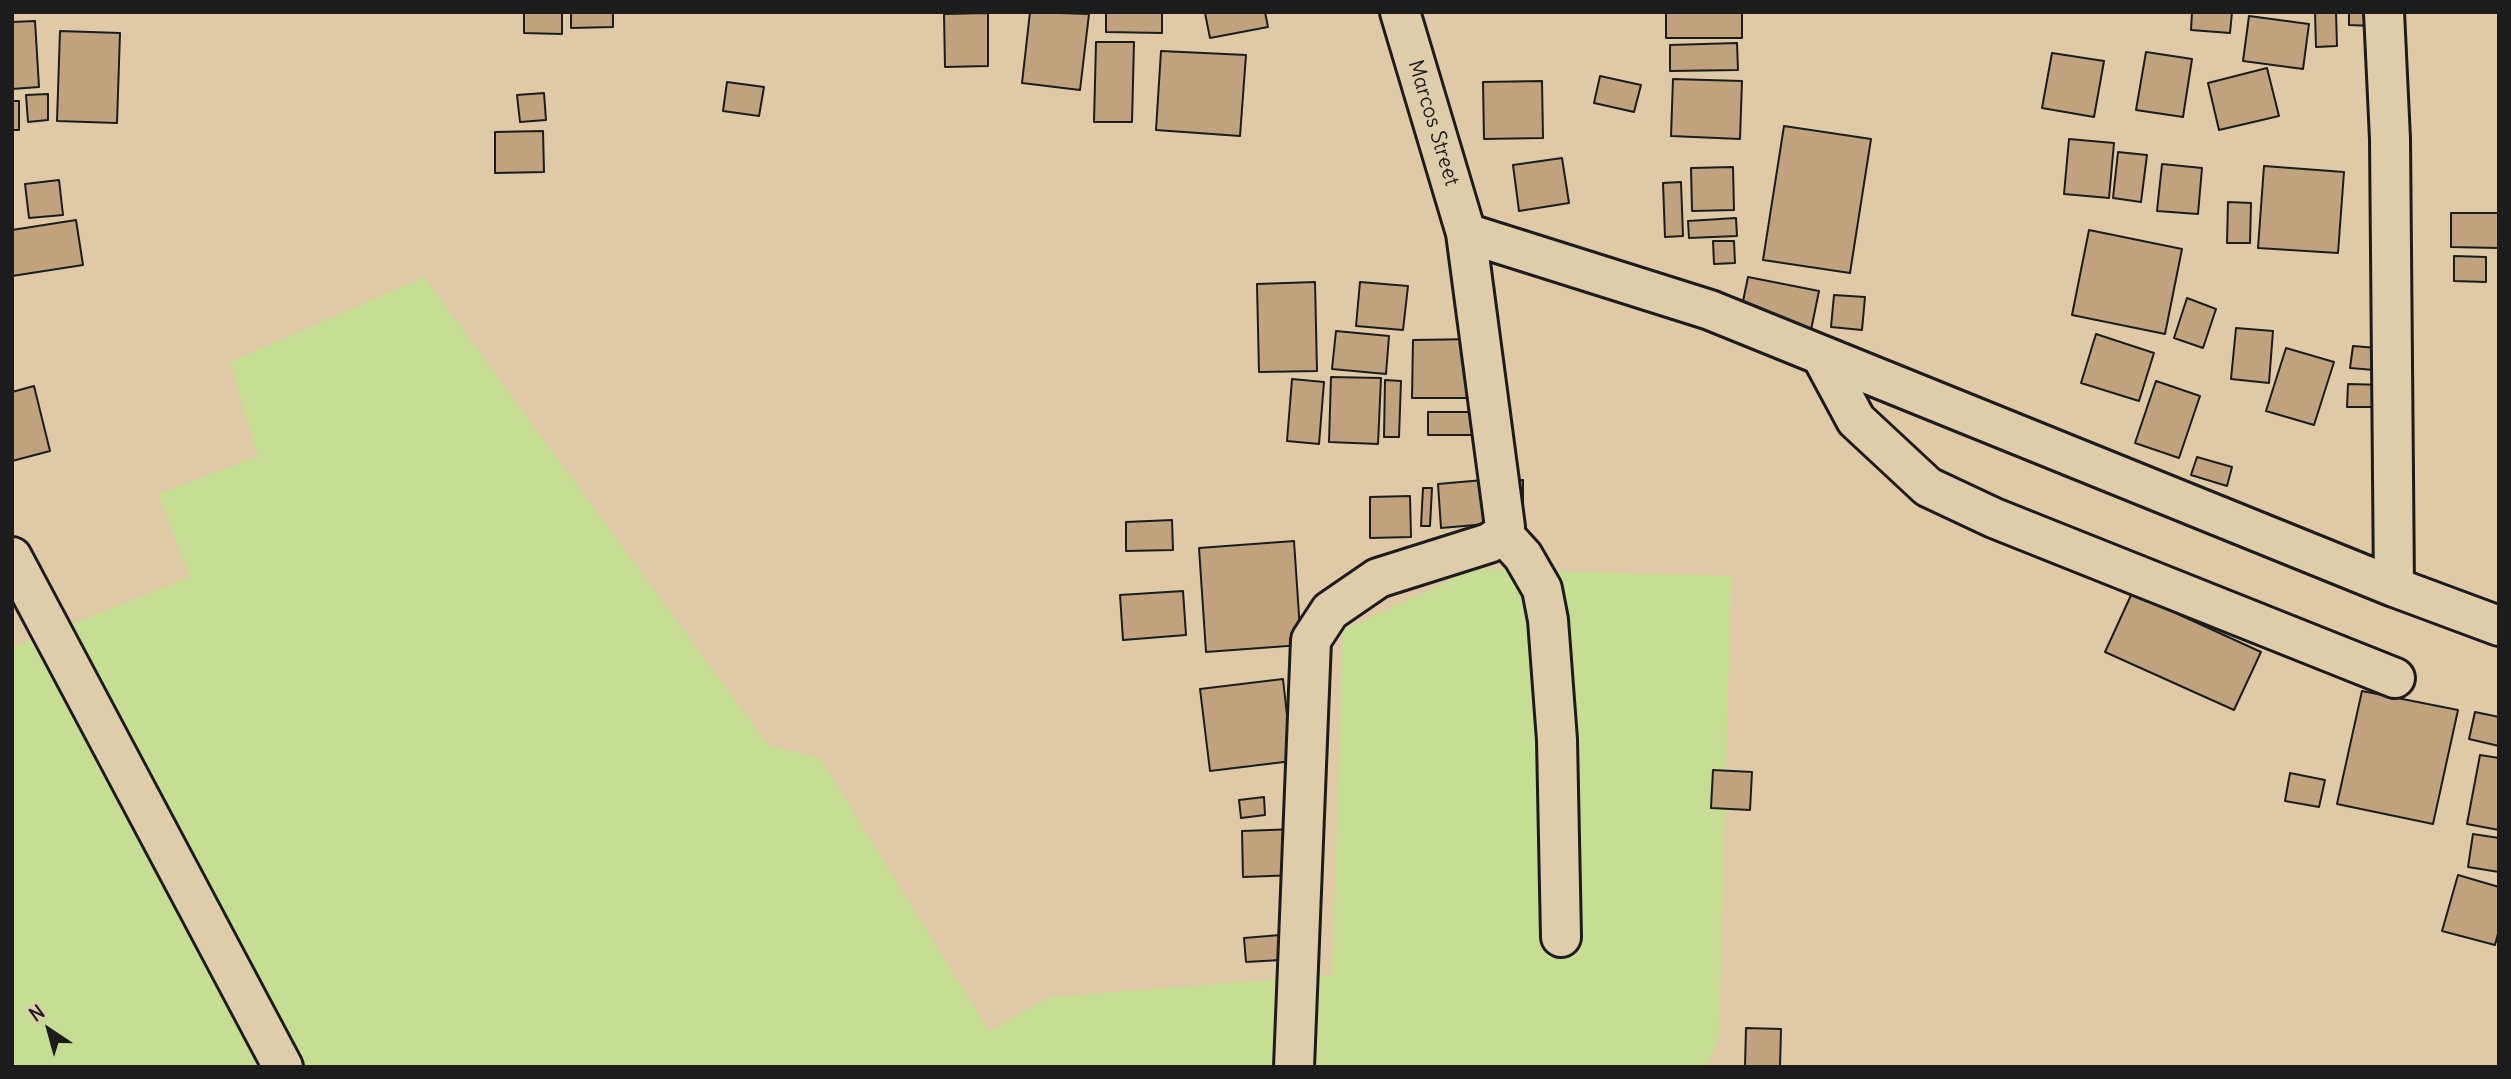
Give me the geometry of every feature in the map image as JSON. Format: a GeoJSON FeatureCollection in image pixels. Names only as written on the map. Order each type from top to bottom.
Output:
{"type":"FeatureCollection","features":[{"type":"Feature","properties":{"kind":"street","name":"Marcos Street"},"geometry":{"type":"LineString","coordinates":[[1400,12],[1466,233],[1498,461],[1505,527],[1503,534]]}},
{"type":"Feature","properties":{"kind":"street"},"geometry":{"type":"LineString","coordinates":[[2384,12],[2390,139],[2394,587]]}},
{"type":"Feature","properties":{"kind":"street"},"geometry":{"type":"LineString","coordinates":[[1466,233],[1710,310],[2394,587],[2499,625]]}},
{"type":"Feature","properties":{"kind":"street"},"geometry":{"type":"LineString","coordinates":[[1821,355],[1856,420],[1928,486],[1994,518],[2395,678]]}},
{"type":"Feature","properties":{"kind":"street"},"geometry":{"type":"LineString","coordinates":[[1294,1067],[1311,640],[1330,611],[1378,578],[1489,544],[1503,534],[1523,556],[1542,589],[1548,620],[1557,740],[1561,937]]}},
{"type":"Feature","properties":{"kind":"street"},"geometry":{"type":"LineString","coordinates":[[12,557],[283,1067]]}},
{"type":"Feature","properties":{"kind":"green space"},"geometry":{"type":"Polygon","coordinates":[[[424,277],[768,745],[820,758],[989,1031],[1050,997],[1332,975],[1343,630],[1474,569],[1731,576],[1719,1037],[1706,1067],[12,1067],[12,647],[190,577],[158,494],[258,456],[230,362],[424,277]]]}},
{"type":"Feature","properties":{"kind":"building"},"geometry":{"type":"Polygon","coordinates":[[[524,12],[562,12],[562,34],[524,33],[524,12]]]}},
{"type":"Feature","properties":{"kind":"building"},"geometry":{"type":"Polygon","coordinates":[[[571,12],[613,12],[613,27],[571,28],[571,12]]]}},
{"type":"Feature","properties":{"kind":"building"},"geometry":{"type":"Polygon","coordinates":[[[1030,12],[1089,14],[1080,90],[1022,83],[1030,12]]]}},
{"type":"Feature","properties":{"kind":"building"},"geometry":{"type":"Polygon","coordinates":[[[1106,12],[1162,12],[1162,33],[1106,32],[1106,12]]]}},
{"type":"Feature","properties":{"kind":"building"},"geometry":{"type":"Polygon","coordinates":[[[1265,12],[1268,27],[1210,38],[1205,13],[1265,12]]]}},
{"type":"Feature","properties":{"kind":"building"},"geometry":{"type":"Polygon","coordinates":[[[1666,12],[1742,12],[1742,38],[1666,38],[1666,12]]]}},
{"type":"Feature","properties":{"kind":"building"},"geometry":{"type":"Polygon","coordinates":[[[2192,12],[2232,12],[2230,33],[2191,30],[2192,12]]]}},
{"type":"Feature","properties":{"kind":"building"},"geometry":{"type":"Polygon","coordinates":[[[2315,12],[2336,12],[2337,46],[2316,47],[2315,12]]]}},
{"type":"Feature","properties":{"kind":"building"},"geometry":{"type":"Polygon","coordinates":[[[2349,12],[2374,12],[2373,26],[2349,25],[2349,12]]]}},
{"type":"Feature","properties":{"kind":"building"},"geometry":{"type":"Polygon","coordinates":[[[988,13],[988,66],[945,67],[944,14],[988,13]]]}},
{"type":"Feature","properties":{"kind":"building"},"geometry":{"type":"Polygon","coordinates":[[[2249,16],[2309,24],[2303,69],[2243,61],[2249,16]]]}},
{"type":"Feature","properties":{"kind":"building"},"geometry":{"type":"Polygon","coordinates":[[[35,21],[39,87],[12,89],[12,22],[35,21]]]}},
{"type":"Feature","properties":{"kind":"building"},"geometry":{"type":"Polygon","coordinates":[[[60,31],[120,33],[117,123],[57,121],[60,31]]]}},
{"type":"Feature","properties":{"kind":"building"},"geometry":{"type":"Polygon","coordinates":[[[1096,42],[1134,42],[1132,122],[1094,122],[1096,42]]]}},
{"type":"Feature","properties":{"kind":"building"},"geometry":{"type":"Polygon","coordinates":[[[1737,43],[1738,70],[1670,71],[1670,45],[1737,43]]]}},
{"type":"Feature","properties":{"kind":"building"},"geometry":{"type":"Polygon","coordinates":[[[1161,51],[1246,55],[1240,136],[1156,130],[1161,51]]]}},
{"type":"Feature","properties":{"kind":"building"},"geometry":{"type":"Polygon","coordinates":[[[2146,52],[2192,59],[2183,117],[2136,110],[2146,52]]]}},
{"type":"Feature","properties":{"kind":"building"},"geometry":{"type":"Polygon","coordinates":[[[2052,53],[2104,61],[2094,117],[2042,108],[2052,53]]]}},
{"type":"Feature","properties":{"kind":"building"},"geometry":{"type":"Polygon","coordinates":[[[2267,68],[2279,116],[2219,130],[2208,83],[2267,68]]]}},
{"type":"Feature","properties":{"kind":"building"},"geometry":{"type":"Polygon","coordinates":[[[1600,76],[1641,85],[1634,112],[1594,103],[1600,76]]]}},
{"type":"Feature","properties":{"kind":"building"},"geometry":{"type":"Polygon","coordinates":[[[1673,79],[1742,81],[1740,139],[1671,136],[1673,79]]]}},
{"type":"Feature","properties":{"kind":"building"},"geometry":{"type":"Polygon","coordinates":[[[1542,81],[1543,138],[1484,139],[1483,82],[1542,81]]]}},
{"type":"Feature","properties":{"kind":"building"},"geometry":{"type":"Polygon","coordinates":[[[727,82],[764,87],[759,116],[723,111],[727,82]]]}},
{"type":"Feature","properties":{"kind":"building"},"geometry":{"type":"Polygon","coordinates":[[[544,93],[546,120],[520,122],[517,95],[544,93]]]}},
{"type":"Feature","properties":{"kind":"building"},"geometry":{"type":"Polygon","coordinates":[[[48,94],[48,120],[28,122],[26,95],[48,94]]]}},
{"type":"Feature","properties":{"kind":"building"},"geometry":{"type":"Polygon","coordinates":[[[12,101],[19,101],[19,130],[12,130],[12,101]]]}},
{"type":"Feature","properties":{"kind":"building"},"geometry":{"type":"Polygon","coordinates":[[[1784,126],[1871,139],[1850,273],[1763,260],[1784,126]]]}},
{"type":"Feature","properties":{"kind":"building"},"geometry":{"type":"Polygon","coordinates":[[[543,131],[544,172],[495,173],[495,132],[543,131]]]}},
{"type":"Feature","properties":{"kind":"building"},"geometry":{"type":"Polygon","coordinates":[[[2069,139],[2114,143],[2109,198],[2064,194],[2069,139]]]}},
{"type":"Feature","properties":{"kind":"building"},"geometry":{"type":"Polygon","coordinates":[[[2118,152],[2147,155],[2141,202],[2113,198],[2118,152]]]}},
{"type":"Feature","properties":{"kind":"building"},"geometry":{"type":"Polygon","coordinates":[[[1562,158],[1569,203],[1519,211],[1513,165],[1562,158]]]}},
{"type":"Feature","properties":{"kind":"building"},"geometry":{"type":"Polygon","coordinates":[[[2162,164],[2202,168],[2198,214],[2157,211],[2162,164]]]}},
{"type":"Feature","properties":{"kind":"building"},"geometry":{"type":"Polygon","coordinates":[[[2264,166],[2344,172],[2338,253],[2258,248],[2264,166]]]}},
{"type":"Feature","properties":{"kind":"building"},"geometry":{"type":"Polygon","coordinates":[[[1733,167],[1734,210],[1692,211],[1691,168],[1733,167]]]}},
{"type":"Feature","properties":{"kind":"building"},"geometry":{"type":"Polygon","coordinates":[[[59,180],[63,215],[29,218],[25,184],[59,180]]]}},
{"type":"Feature","properties":{"kind":"building"},"geometry":{"type":"Polygon","coordinates":[[[1681,182],[1683,236],[1665,237],[1663,183],[1681,182]]]}},
{"type":"Feature","properties":{"kind":"building"},"geometry":{"type":"Polygon","coordinates":[[[2228,202],[2251,203],[2250,243],[2227,243],[2228,202]]]}},
{"type":"Feature","properties":{"kind":"building"},"geometry":{"type":"Polygon","coordinates":[[[2451,213],[2499,213],[2499,248],[2451,247],[2451,213]]]}},
{"type":"Feature","properties":{"kind":"building"},"geometry":{"type":"Polygon","coordinates":[[[1736,218],[1737,236],[1689,238],[1688,221],[1736,218]]]}},
{"type":"Feature","properties":{"kind":"building"},"geometry":{"type":"Polygon","coordinates":[[[76,220],[83,265],[12,276],[12,230],[76,220]]]}},
{"type":"Feature","properties":{"kind":"building"},"geometry":{"type":"Polygon","coordinates":[[[2089,230],[2182,249],[2165,334],[2072,315],[2089,230]]]}},
{"type":"Feature","properties":{"kind":"building"},"geometry":{"type":"Polygon","coordinates":[[[1713,241],[1734,241],[1735,263],[1714,264],[1713,241]]]}},
{"type":"Feature","properties":{"kind":"building"},"geometry":{"type":"Polygon","coordinates":[[[2454,256],[2486,257],[2486,282],[2454,281],[2454,256]]]}},
{"type":"Feature","properties":{"kind":"building"},"geometry":{"type":"Polygon","coordinates":[[[1748,277],[1819,291],[1811,330],[1740,316],[1748,277]]]}},
{"type":"Feature","properties":{"kind":"building"},"geometry":{"type":"Polygon","coordinates":[[[1315,282],[1317,371],[1259,372],[1257,284],[1315,282]]]}},
{"type":"Feature","properties":{"kind":"building"},"geometry":{"type":"Polygon","coordinates":[[[1360,282],[1408,286],[1403,330],[1356,326],[1360,282]]]}},
{"type":"Feature","properties":{"kind":"building"},"geometry":{"type":"Polygon","coordinates":[[[1834,295],[1865,297],[1862,330],[1831,327],[1834,295]]]}},
{"type":"Feature","properties":{"kind":"building"},"geometry":{"type":"Polygon","coordinates":[[[2187,298],[2216,309],[2203,348],[2174,338],[2187,298]]]}},
{"type":"Feature","properties":{"kind":"building"},"geometry":{"type":"Polygon","coordinates":[[[2236,328],[2273,331],[2269,383],[2231,379],[2236,328]]]}},
{"type":"Feature","properties":{"kind":"building"},"geometry":{"type":"Polygon","coordinates":[[[1336,331],[1389,336],[1386,374],[1332,369],[1336,331]]]}},
{"type":"Feature","properties":{"kind":"building"},"geometry":{"type":"Polygon","coordinates":[[[2096,334],[2154,353],[2139,401],[2081,383],[2096,334]]]}},
{"type":"Feature","properties":{"kind":"building"},"geometry":{"type":"Polygon","coordinates":[[[1478,339],[1477,398],[1412,398],[1413,340],[1478,339]]]}},
{"type":"Feature","properties":{"kind":"building"},"geometry":{"type":"Polygon","coordinates":[[[2353,346],[2389,349],[2387,371],[2350,368],[2353,346]]]}},
{"type":"Feature","properties":{"kind":"building"},"geometry":{"type":"Polygon","coordinates":[[[2286,348],[2334,362],[2314,425],[2266,411],[2286,348]]]}},
{"type":"Feature","properties":{"kind":"building"},"geometry":{"type":"Polygon","coordinates":[[[1331,377],[1381,378],[1378,444],[1329,442],[1331,377]]]}},
{"type":"Feature","properties":{"kind":"building"},"geometry":{"type":"Polygon","coordinates":[[[1292,379],[1324,382],[1319,444],[1287,441],[1292,379]]]}},
{"type":"Feature","properties":{"kind":"building"},"geometry":{"type":"Polygon","coordinates":[[[1385,380],[1401,381],[1399,437],[1384,437],[1385,380]]]}},
{"type":"Feature","properties":{"kind":"building"},"geometry":{"type":"Polygon","coordinates":[[[2156,381],[2200,396],[2179,458],[2135,443],[2156,381]]]}},
{"type":"Feature","properties":{"kind":"building"},"geometry":{"type":"Polygon","coordinates":[[[2348,384],[2385,385],[2385,407],[2347,407],[2348,384]]]}},
{"type":"Feature","properties":{"kind":"building"},"geometry":{"type":"Polygon","coordinates":[[[34,386],[50,451],[12,461],[12,392],[34,386]]]}},
{"type":"Feature","properties":{"kind":"building"},"geometry":{"type":"Polygon","coordinates":[[[1428,412],[1472,412],[1473,435],[1428,435],[1428,412]]]}},
{"type":"Feature","properties":{"kind":"building"},"geometry":{"type":"Polygon","coordinates":[[[2197,457],[2232,467],[2227,486],[2191,475],[2197,457]]]}},
{"type":"Feature","properties":{"kind":"building"},"geometry":{"type":"Polygon","coordinates":[[[1495,479],[1498,523],[1441,528],[1438,484],[1495,479]]]}},
{"type":"Feature","properties":{"kind":"building"},"geometry":{"type":"Polygon","coordinates":[[[1523,480],[1523,507],[1505,506],[1505,481],[1523,480]]]}},
{"type":"Feature","properties":{"kind":"building"},"geometry":{"type":"Polygon","coordinates":[[[1423,488],[1432,488],[1430,526],[1421,526],[1423,488]]]}},
{"type":"Feature","properties":{"kind":"building"},"geometry":{"type":"Polygon","coordinates":[[[1410,496],[1411,537],[1370,538],[1370,497],[1410,496]]]}},
{"type":"Feature","properties":{"kind":"building"},"geometry":{"type":"Polygon","coordinates":[[[1172,520],[1173,550],[1126,551],[1126,522],[1172,520]]]}},
{"type":"Feature","properties":{"kind":"building"},"geometry":{"type":"Polygon","coordinates":[[[1294,541],[1301,645],[1206,652],[1199,548],[1294,541]]]}},
{"type":"Feature","properties":{"kind":"building"},"geometry":{"type":"Polygon","coordinates":[[[1183,591],[1186,635],[1123,640],[1120,595],[1183,591]]]}},
{"type":"Feature","properties":{"kind":"building"},"geometry":{"type":"Polygon","coordinates":[[[2132,593],[2261,652],[2234,710],[2105,652],[2132,593]]]}},
{"type":"Feature","properties":{"kind":"building"},"geometry":{"type":"Polygon","coordinates":[[[1283,679],[1292,761],[1210,771],[1200,689],[1283,679]]]}},
{"type":"Feature","properties":{"kind":"building"},"geometry":{"type":"Polygon","coordinates":[[[2362,691],[2458,710],[2433,824],[2337,804],[2362,691]]]}},
{"type":"Feature","properties":{"kind":"building"},"geometry":{"type":"Polygon","coordinates":[[[2475,712],[2499,717],[2499,746],[2469,739],[2475,712]]]}},
{"type":"Feature","properties":{"kind":"building"},"geometry":{"type":"Polygon","coordinates":[[[2480,755],[2499,758],[2499,830],[2467,824],[2480,755]]]}},
{"type":"Feature","properties":{"kind":"building"},"geometry":{"type":"Polygon","coordinates":[[[1713,770],[1752,772],[1750,810],[1711,808],[1713,770]]]}},
{"type":"Feature","properties":{"kind":"building"},"geometry":{"type":"Polygon","coordinates":[[[2290,773],[2325,780],[2319,807],[2285,801],[2290,773]]]}},
{"type":"Feature","properties":{"kind":"building"},"geometry":{"type":"Polygon","coordinates":[[[1264,797],[1265,815],[1241,818],[1239,800],[1264,797]]]}},
{"type":"Feature","properties":{"kind":"building"},"geometry":{"type":"Polygon","coordinates":[[[1296,829],[1297,875],[1243,877],[1242,831],[1296,829]]]}},
{"type":"Feature","properties":{"kind":"building"},"geometry":{"type":"Polygon","coordinates":[[[2473,834],[2499,838],[2499,872],[2468,867],[2473,834]]]}},
{"type":"Feature","properties":{"kind":"building"},"geometry":{"type":"Polygon","coordinates":[[[2458,875],[2499,887],[2499,930],[2495,945],[2442,931],[2458,875]]]}},
{"type":"Feature","properties":{"kind":"building"},"geometry":{"type":"Polygon","coordinates":[[[1280,935],[1281,960],[1246,962],[1244,938],[1280,935]]]}},
{"type":"Feature","properties":{"kind":"building"},"geometry":{"type":"Polygon","coordinates":[[[1746,1028],[1781,1029],[1780,1067],[1745,1067],[1746,1028]]]}}]}
